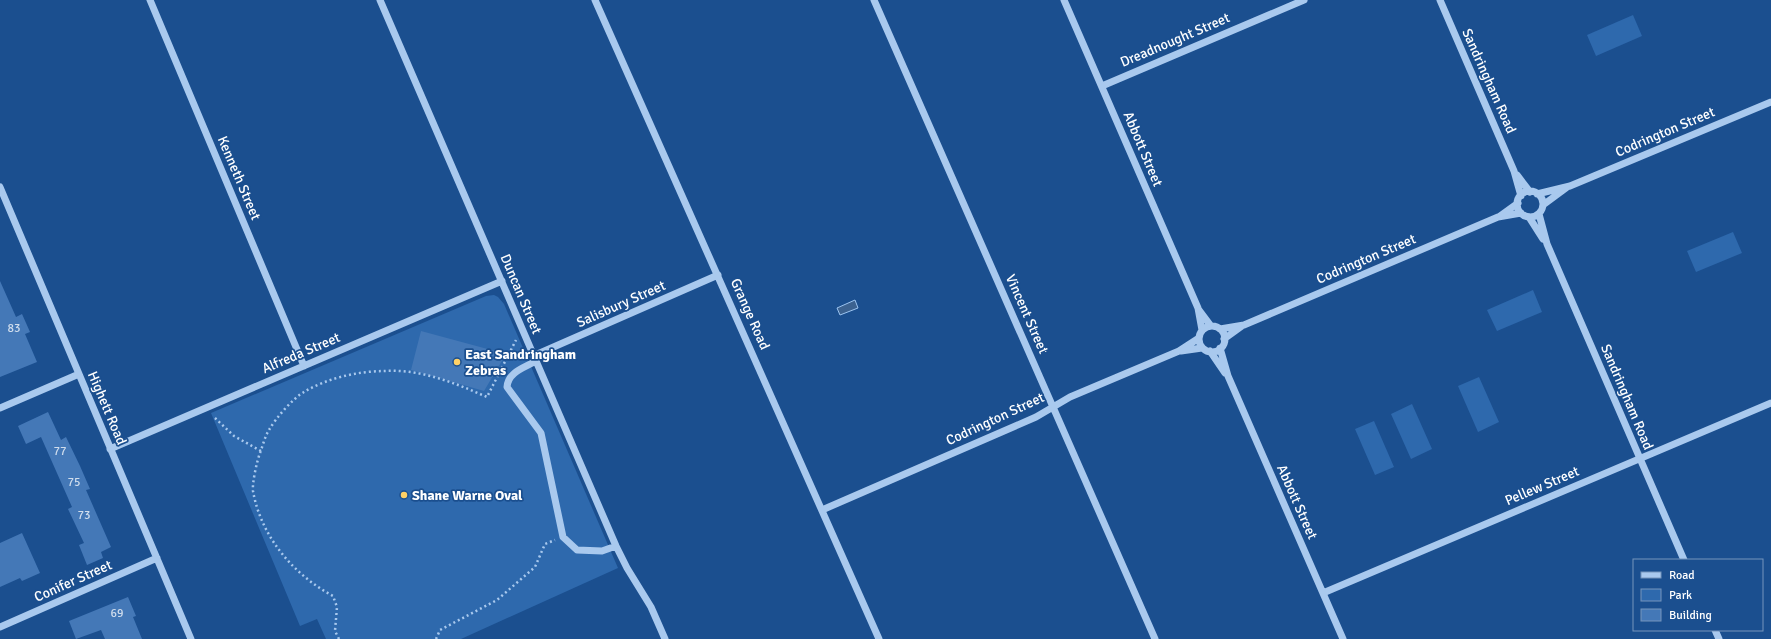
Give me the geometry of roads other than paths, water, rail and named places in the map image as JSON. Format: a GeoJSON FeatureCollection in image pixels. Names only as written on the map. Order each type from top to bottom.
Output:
{"type":"FeatureCollection","features":[{"type":"Feature","properties":{"kind":"street","name":"Kenneth Street"},"geometry":{"type":"LineString","coordinates":[[150,0],[304,366]]}},
{"type":"Feature","properties":{"kind":"street","name":"Duncan Street"},"geometry":{"type":"LineString","coordinates":[[380,0],[616,546],[651,607],[665,639]]}},
{"type":"Feature","properties":{"kind":"street","name":"Grange Road"},"geometry":{"type":"LineString","coordinates":[[595,0],[879,639]]}},
{"type":"Feature","properties":{"kind":"street","name":"Vincent Street"},"geometry":{"type":"LineString","coordinates":[[874,0],[1155,639]]}},
{"type":"Feature","properties":{"kind":"street","name":"Abbott Street"},"geometry":{"type":"LineString","coordinates":[[1064,0],[1198,308],[1202,330]]}},
{"type":"Feature","properties":{"kind":"street","name":"Dreadnought Street"},"geometry":{"type":"LineString","coordinates":[[1102,86],[1304,0]]}},
{"type":"Feature","properties":{"kind":"street","name":"Sandringham Road"},"geometry":{"type":"LineString","coordinates":[[1440,0],[1514,171],[1521,196]]}},
{"type":"Feature","properties":{"kind":"street","name":"Codrington Street"},"geometry":{"type":"LineString","coordinates":[[1534,193],[1570,186],[1771,102]]}},
{"type":"Feature","properties":{"kind":"street","name":"Sandringham Road"},"geometry":{"type":"LineString","coordinates":[[1514,171],[1534,193]]}},
{"type":"Feature","properties":{"kind":"street","name":"Codrington Street"},"geometry":{"type":"LineString","coordinates":[[1543,205],[1570,186]]}},
{"type":"Feature","properties":{"kind":"street","name":"Highett Road"},"geometry":{"type":"LineString","coordinates":[[1,191],[191,639]]}},
{"type":"Feature","properties":{"kind":"street"},"geometry":{"type":"LineString","coordinates":[[1534,193],[1540,197],[1543,205],[1539,214],[1529,217],[1521,213],[1518,203],[1521,196],[1534,193]]}},
{"type":"Feature","properties":{"kind":"street","name":"Codrington Street"},"geometry":{"type":"LineString","coordinates":[[1498,218],[1518,203]]}},
{"type":"Feature","properties":{"kind":"street","name":"Codrington Street"},"geometry":{"type":"LineString","coordinates":[[1220,329],[1244,325],[1498,218],[1521,213]]}},
{"type":"Feature","properties":{"kind":"street","name":"Sandringham Road"},"geometry":{"type":"LineString","coordinates":[[1539,214],[1547,244],[1684,559]]}},
{"type":"Feature","properties":{"kind":"street","name":"Sandringham Road"},"geometry":{"type":"LineString","coordinates":[[1529,217],[1547,244]]}},
{"type":"Feature","properties":{"kind":"street","name":"Salisbury Street"},"geometry":{"type":"LineString","coordinates":[[616,546],[602,551],[577,550],[563,537],[541,433],[507,387],[508,380],[514,373],[534,359],[718,275]]}},
{"type":"Feature","properties":{"kind":"street","name":"Alfreda Street"},"geometry":{"type":"LineString","coordinates":[[110,449],[502,281]]}},
{"type":"Feature","properties":{"kind":"street","name":"Abbott Street"},"geometry":{"type":"LineString","coordinates":[[1198,308],[1212,326]]}},
{"type":"Feature","properties":{"kind":"street","name":"Codrington Street"},"geometry":{"type":"LineString","coordinates":[[1224,340],[1244,325]]}},
{"type":"Feature","properties":{"kind":"street"},"geometry":{"type":"LineString","coordinates":[[1212,326],[1220,329],[1224,336],[1224,340],[1220,348],[1210,351],[1202,348],[1199,338],[1202,330],[1212,326]]}},
{"type":"Feature","properties":{"kind":"street","name":"Codrington Street"},"geometry":{"type":"LineString","coordinates":[[822,510],[1021,424],[1070,398],[1179,351],[1199,338]]}},
{"type":"Feature","properties":{"kind":"street","name":"Codrington Street"},"geometry":{"type":"LineString","coordinates":[[1179,351],[1202,348]]}},
{"type":"Feature","properties":{"kind":"street","name":"Abbott Street"},"geometry":{"type":"LineString","coordinates":[[1220,348],[1228,376],[1343,639]]}},
{"type":"Feature","properties":{"kind":"street","name":"Abbott Street"},"geometry":{"type":"LineString","coordinates":[[1210,351],[1228,376]]}},
{"type":"Feature","properties":{"kind":"street"},"geometry":{"type":"LineString","coordinates":[[0,408],[79,374]]}},
{"type":"Feature","properties":{"kind":"street","name":"Pellew Street"},"geometry":{"type":"LineString","coordinates":[[1323,593],[1771,403]]}},
{"type":"Feature","properties":{"kind":"street","name":"Conifer Street"},"geometry":{"type":"LineString","coordinates":[[0,627],[157,558]]}},
{"type":"Feature","properties":{"kind":"place","name":"East Sandringham Zebras"},"geometry":{"type":"Point","coordinates":[457,362]}},
{"type":"Feature","properties":{"kind":"place","name":"Shane Warne Oval"},"geometry":{"type":"Point","coordinates":[404,495]}}]}
